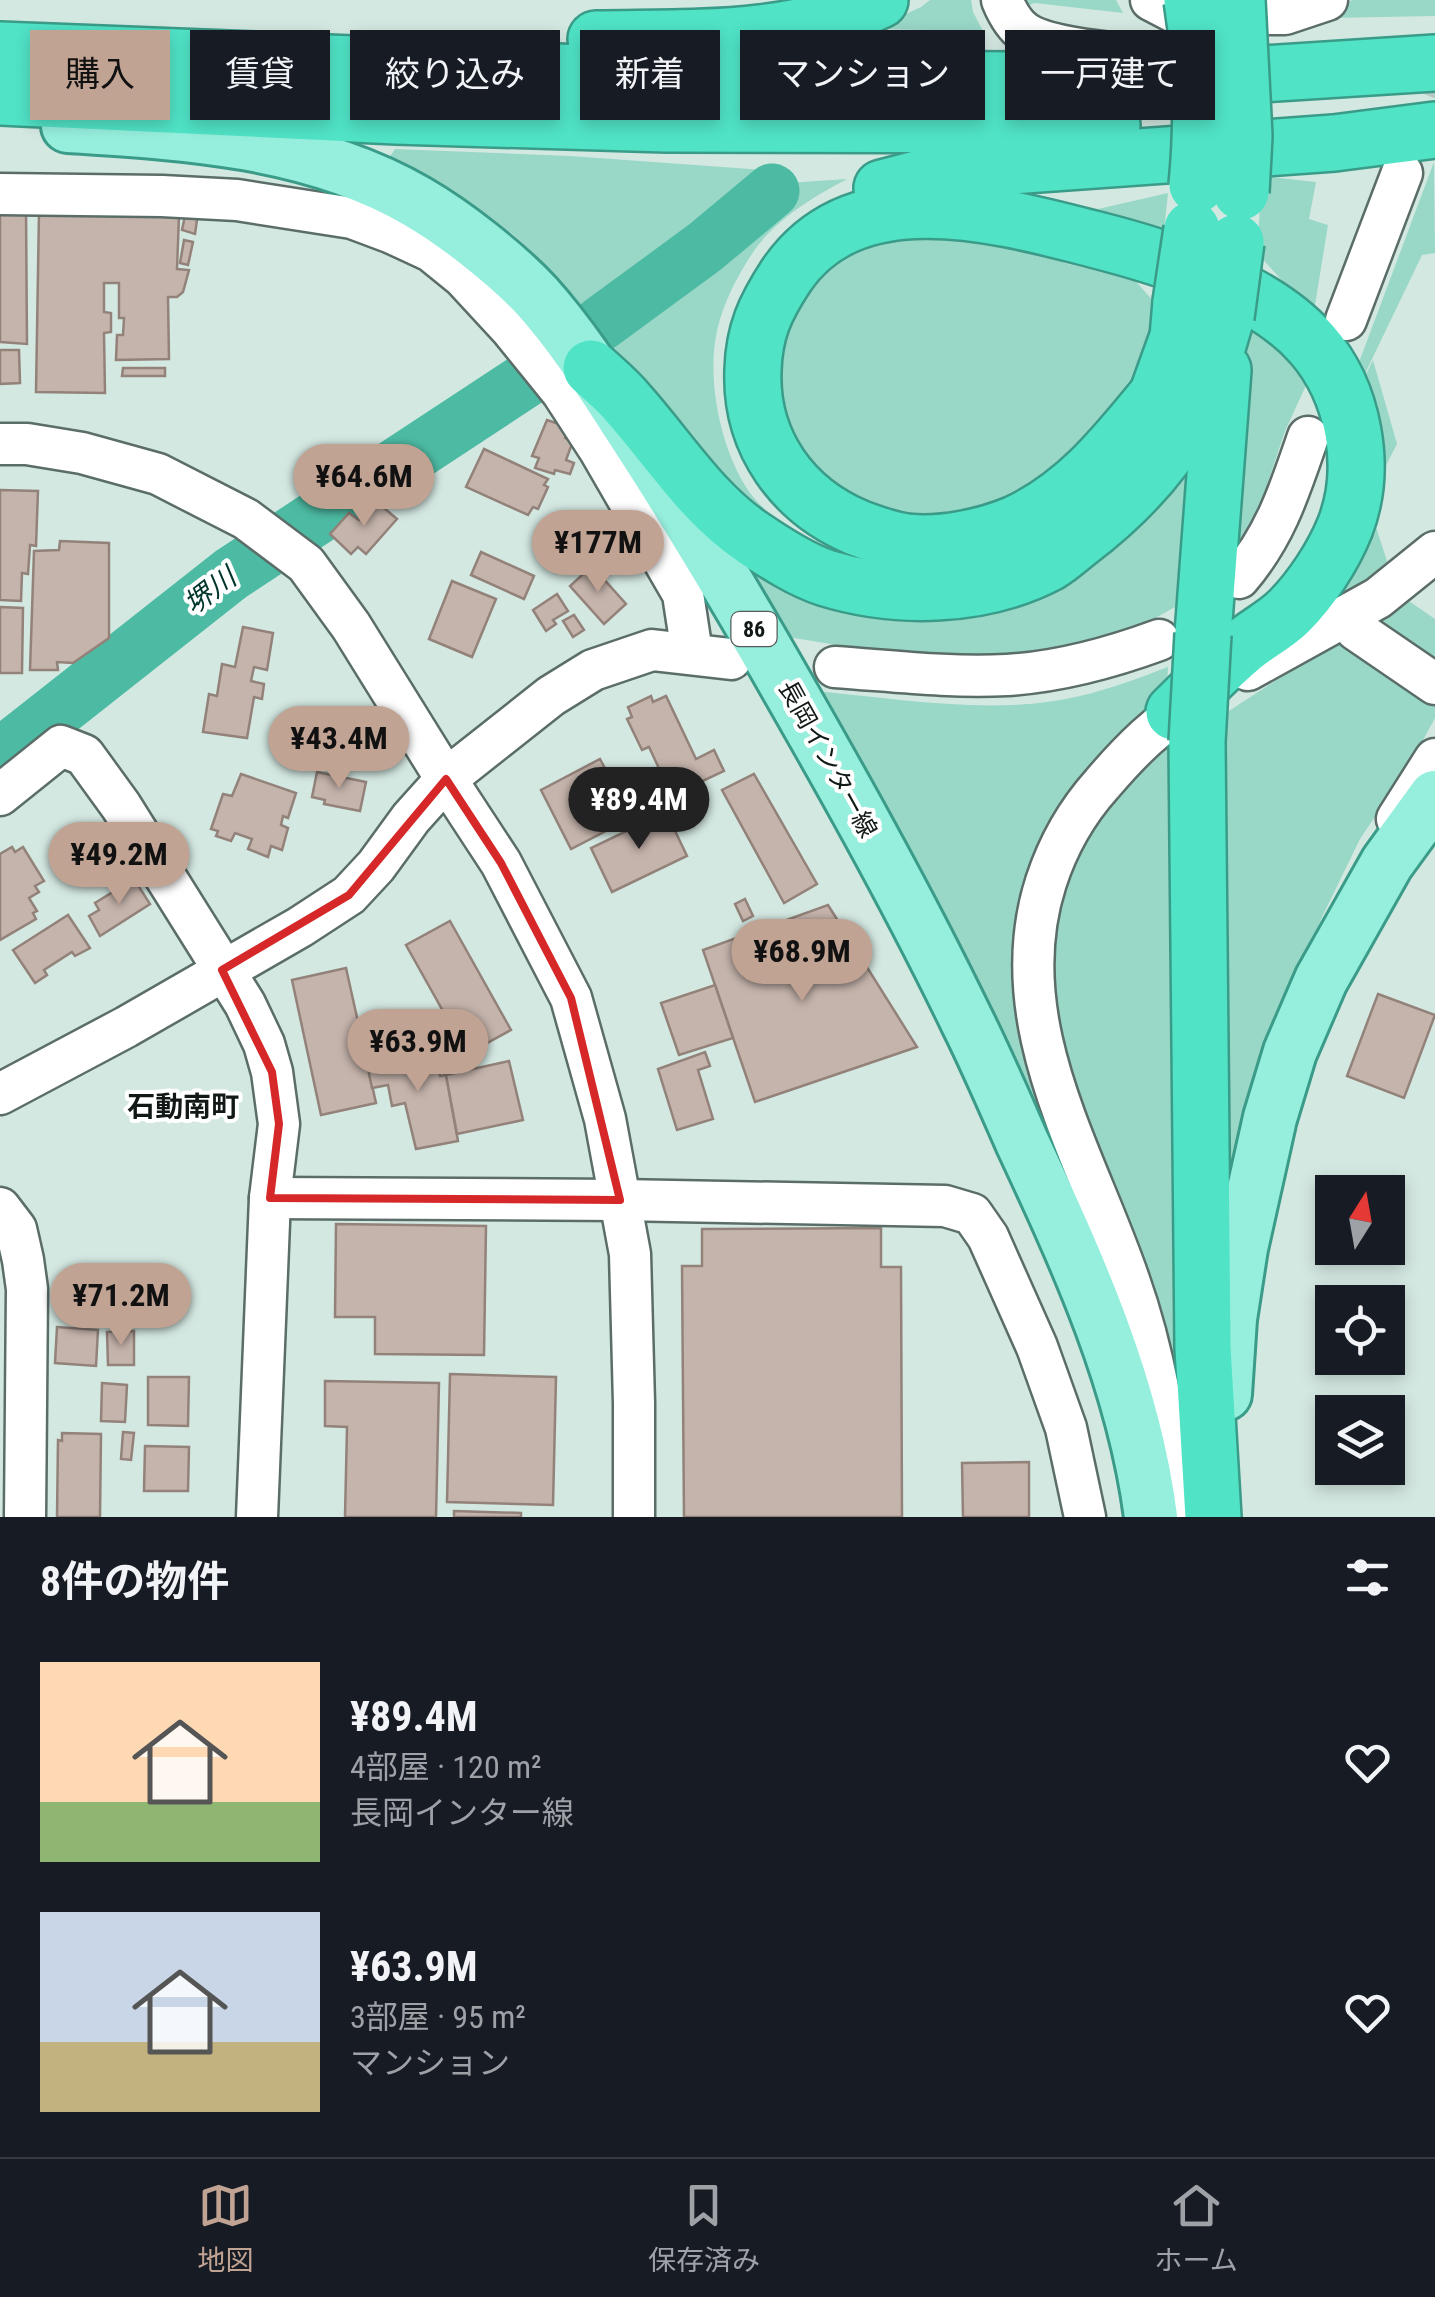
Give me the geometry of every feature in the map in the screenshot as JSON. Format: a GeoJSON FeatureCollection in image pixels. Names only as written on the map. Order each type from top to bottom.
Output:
{"type":"FeatureCollection","features":[{"type":"Feature","properties":{"kind":"highway"},"geometry":{"type":"LineString","coordinates":[[170,51],[693,37],[788,30],[880,0]]}},
{"type":"Feature","properties":{"kind":"highway"},"geometry":{"type":"LineString","coordinates":[[1192,0],[1201,91],[1201,145],[1217,212]]}},
{"type":"Feature","properties":{"kind":"highway"},"geometry":{"type":"LineString","coordinates":[[591,368],[627,402],[715,507],[749,535],[824,578],[867,588],[949,592],[1004,582],[1050,562],[1137,491],[1191,416],[1217,212],[1244,136],[1237,0]]}},
{"type":"Feature","properties":{"kind":"highway"},"geometry":{"type":"LineString","coordinates":[[0,50],[30,52]]}},
{"type":"Feature","properties":{"kind":"highway"},"geometry":{"type":"LineString","coordinates":[[170,58],[657,76],[1152,81],[1435,63]]}},
{"type":"Feature","properties":{"kind":"highway"},"geometry":{"type":"LineString","coordinates":[[0,97],[666,124],[1168,126],[1435,116]]}},
{"type":"Feature","properties":{"kind":"highway"},"geometry":{"type":"LineString","coordinates":[[1204,309],[1178,337],[1136,443],[1117,467],[1071,511],[1007,546],[978,554],[943,559],[881,557],[844,546],[812,529],[787,509],[753,462],[735,412],[727,344],[735,310],[764,256],[794,228],[828,206],[932,175],[984,168],[1334,143],[1435,130]]}},
{"type":"Feature","properties":{"kind":"highway"},"geometry":{"type":"LineString","coordinates":[[1158,394],[1088,475],[1038,512],[978,535],[908,542],[879,536],[846,522],[802,494],[782,471],[758,426],[753,367],[762,315],[792,268],[811,249],[833,232],[862,220],[922,210],[977,213],[1027,222],[1160,258],[1244,294],[1290,324],[1313,345],[1330,372],[1353,431],[1356,464],[1344,528],[1308,588],[1287,614],[1241,648],[1184,728]]}},
{"type":"Feature","properties":{"kind":"highway"},"geometry":{"type":"LineString","coordinates":[[1204,309],[1181,637],[1202,1328],[1216,1517]]}},
{"type":"Feature","properties":{"kind":"main road","name":"長岡インター線"},"geometry":{"type":"LineString","coordinates":[[0,122],[118,129],[250,146],[323,162],[418,202],[500,262],[535,296],[591,368],[702,539],[898,886],[968,1022],[1111,1350],[1133,1424],[1152,1517]]}},
{"type":"Feature","properties":{"kind":"main road"},"geometry":{"type":"LineString","coordinates":[[1216,1517],[1229,1339],[1241,1248],[1270,1118],[1290,1052],[1321,980],[1387,864],[1435,797]]}},
{"type":"Feature","properties":{"kind":"street"},"geometry":{"type":"LineString","coordinates":[[1002,0],[1016,26],[1028,36],[1050,44],[1281,74]]}},
{"type":"Feature","properties":{"kind":"street"},"geometry":{"type":"LineString","coordinates":[[1151,0],[1176,13],[1285,14],[1327,0]]}},
{"type":"Feature","properties":{"kind":"street"},"geometry":{"type":"LineString","coordinates":[[1346,320],[1402,174]]}},
{"type":"Feature","properties":{"kind":"street"},"geometry":{"type":"LineString","coordinates":[[0,194],[237,200],[352,218],[431,251],[463,277],[562,392],[682,594],[692,653]]}},
{"type":"Feature","properties":{"kind":"street"},"geometry":{"type":"LineString","coordinates":[[1258,572],[1308,436]]}},
{"type":"Feature","properties":{"kind":"street"},"geometry":{"type":"LineString","coordinates":[[0,444],[28,444],[82,453],[158,474],[219,504],[306,564],[371,656],[501,863],[571,998],[605,1119],[630,1254],[634,1517]]}},
{"type":"Feature","properties":{"kind":"street"},"geometry":{"type":"LineString","coordinates":[[1175,1517],[1170,1452],[1130,1280],[1050,1072],[1038,1026],[1032,976],[1040,900],[1068,828],[1134,746],[1184,728],[1378,598],[1435,552]]}},
{"type":"Feature","properties":{"kind":"street"},"geometry":{"type":"LineString","coordinates":[[1356,630],[1435,684]]}},
{"type":"Feature","properties":{"kind":"street"},"geometry":{"type":"LineString","coordinates":[[835,667],[942,676],[1009,675],[1056,669],[1181,637]]}},
{"type":"Feature","properties":{"kind":"street"},"geometry":{"type":"LineString","coordinates":[[0,1094],[126,1027],[300,927],[349,894],[446,779],[551,696],[593,670],[652,650],[731,659]]}},
{"type":"Feature","properties":{"kind":"street"},"geometry":{"type":"LineString","coordinates":[[0,796],[61,746],[84,755],[121,806],[245,1004],[264,1044],[279,1124],[270,1198],[257,1517]]}},
{"type":"Feature","properties":{"kind":"street"},"geometry":{"type":"LineString","coordinates":[[1321,980],[1381,846],[1435,758]]}},
{"type":"Feature","properties":{"kind":"street"},"geometry":{"type":"LineString","coordinates":[[270,1198],[945,1206],[972,1214],[988,1237],[1037,1348],[1066,1428],[1085,1517]]}},
{"type":"Feature","properties":{"kind":"street"},"geometry":{"type":"LineString","coordinates":[[0,1208],[16,1229],[26,1288],[24,1517]]}},
{"type":"Feature","properties":{"kind":"highlighted area"},"geometry":{"type":"Polygon","coordinates":[[[446,779],[501,863],[571,998],[620,1200],[270,1198],[279,1124],[272,1072],[222,970],[349,895],[446,779]]]}},
{"type":"Feature","properties":{"kind":"green space"},"geometry":{"type":"Polygon","coordinates":[[[930,0],[971,0],[982,30],[873,29],[930,0]]]}},
{"type":"Feature","properties":{"kind":"green space"},"geometry":{"type":"Polygon","coordinates":[[[1015,0],[1116,0],[1123,13],[1035,3],[1020,8],[1015,0]]]}},
{"type":"Feature","properties":{"kind":"green space"},"geometry":{"type":"Polygon","coordinates":[[[1352,0],[1435,0],[1435,16],[1329,18],[1352,0]]]}},
{"type":"Feature","properties":{"kind":"green space"},"geometry":{"type":"Polygon","coordinates":[[[395,149],[570,156],[764,170],[773,176],[769,187],[702,243],[592,323],[521,241],[447,191],[387,161],[395,149]]]}},
{"type":"Feature","properties":{"kind":"green space"},"geometry":{"type":"Polygon","coordinates":[[[1434,162],[1435,253],[1422,255],[1361,382],[1355,373],[1434,162]]]}},
{"type":"Feature","properties":{"kind":"green space"},"geometry":{"type":"Polygon","coordinates":[[[1262,176],[1316,182],[1309,219],[1328,225],[1314,311],[1257,253],[1262,176]]]}},
{"type":"Feature","properties":{"kind":"green space"},"geometry":{"type":"Polygon","coordinates":[[[847,179],[786,217],[756,248],[727,299],[714,350],[718,415],[731,457],[755,500],[801,539],[793,547],[667,431],[600,330],[714,248],[787,183],[847,179]]]}},
{"type":"Feature","properties":{"kind":"green space"},"geometry":{"type":"Polygon","coordinates":[[[1168,193],[1164,231],[1140,227],[1098,209],[1168,193]]]}},
{"type":"Feature","properties":{"kind":"green space"},"geometry":{"type":"Polygon","coordinates":[[[896,229],[1054,247],[1064,263],[1111,274],[1119,270],[1131,276],[1155,303],[1159,318],[1132,401],[1030,503],[914,531],[794,465],[770,340],[798,279],[896,229]]]}},
{"type":"Feature","properties":{"kind":"green space"},"geometry":{"type":"Polygon","coordinates":[[[1245,324],[1286,352],[1308,381],[1285,431],[1256,518],[1229,565],[1245,324]]]}},
{"type":"Feature","properties":{"kind":"green space"},"geometry":{"type":"Polygon","coordinates":[[[1373,360],[1397,444],[1383,471],[1376,527],[1387,561],[1381,574],[1341,595],[1361,384],[1373,360]]]}},
{"type":"Feature","properties":{"kind":"green space"},"geometry":{"type":"Polygon","coordinates":[[[1191,440],[1175,607],[1150,621],[1043,652],[916,658],[776,635],[729,553],[808,588],[1191,440]]]}},
{"type":"Feature","properties":{"kind":"green space"},"geometry":{"type":"Polygon","coordinates":[[[1403,597],[1435,619],[1435,667],[1371,622],[1403,597]]]}},
{"type":"Feature","properties":{"kind":"green space"},"geometry":{"type":"Polygon","coordinates":[[[1343,637],[1435,699],[1435,718],[1409,766],[1360,839],[1291,992],[1227,1220],[1218,718],[1343,637]]]}},
{"type":"Feature","properties":{"kind":"green space"},"geometry":{"type":"Polygon","coordinates":[[[1168,667],[1166,705],[1069,795],[1049,823],[1027,872],[1015,919],[1018,1009],[1034,1086],[1086,1233],[817,691],[948,704],[1016,705],[1080,696],[1168,667]]]}},
{"type":"Feature","properties":{"kind":"green space"},"geometry":{"type":"Polygon","coordinates":[[[1176,741],[1172,1047],[1184,1396],[1178,1397],[1158,1306],[1128,1216],[1068,1069],[1055,1024],[1048,938],[1078,839],[1155,753],[1176,741]]]}},
{"type":"Feature","properties":{"kind":"building"},"geometry":{"type":"Polygon","coordinates":[[[0,209],[26,209],[27,344],[0,342],[0,209]]]}},
{"type":"Feature","properties":{"kind":"building"},"geometry":{"type":"Polygon","coordinates":[[[186,211],[198,213],[195,234],[182,230],[186,211]]]}},
{"type":"Feature","properties":{"kind":"building"},"geometry":{"type":"Polygon","coordinates":[[[39,212],[179,216],[177,269],[189,270],[183,292],[168,297],[169,359],[116,360],[117,335],[123,335],[124,318],[119,318],[119,283],[104,283],[104,312],[111,313],[111,332],[104,333],[105,393],[36,392],[39,212]]]}},
{"type":"Feature","properties":{"kind":"building"},"geometry":{"type":"Polygon","coordinates":[[[184,240],[193,242],[188,265],[180,263],[184,240]]]}},
{"type":"Feature","properties":{"kind":"building"},"geometry":{"type":"Polygon","coordinates":[[[0,350],[19,350],[20,383],[0,384],[0,350]]]}},
{"type":"Feature","properties":{"kind":"building"},"geometry":{"type":"Polygon","coordinates":[[[123,368],[165,368],[165,376],[122,376],[123,368]]]}},
{"type":"Feature","properties":{"kind":"building"},"geometry":{"type":"Polygon","coordinates":[[[547,420],[568,427],[565,438],[573,441],[566,460],[574,463],[570,474],[535,468],[539,458],[532,456],[547,420]]]}},
{"type":"Feature","properties":{"kind":"building"},"geometry":{"type":"Polygon","coordinates":[[[484,449],[548,479],[538,509],[533,507],[528,515],[466,487],[484,449]]]}},
{"type":"Feature","properties":{"kind":"building"},"geometry":{"type":"Polygon","coordinates":[[[0,490],[38,491],[36,546],[30,545],[28,574],[22,573],[21,601],[0,600],[0,490]]]}},
{"type":"Feature","properties":{"kind":"building"},"geometry":{"type":"Polygon","coordinates":[[[377,502],[397,519],[366,554],[358,547],[351,554],[330,534],[349,513],[359,520],[377,502]]]}},
{"type":"Feature","properties":{"kind":"building"},"geometry":{"type":"Polygon","coordinates":[[[60,541],[109,543],[109,638],[73,663],[57,662],[58,670],[30,670],[34,551],[59,550],[60,541]]]}},
{"type":"Feature","properties":{"kind":"building"},"geometry":{"type":"Polygon","coordinates":[[[481,552],[534,576],[524,599],[471,575],[481,552]]]}},
{"type":"Feature","properties":{"kind":"building"},"geometry":{"type":"Polygon","coordinates":[[[592,566],[626,604],[604,624],[570,586],[592,566]]]}},
{"type":"Feature","properties":{"kind":"building"},"geometry":{"type":"Polygon","coordinates":[[[452,581],[496,599],[472,657],[429,639],[452,581]]]}},
{"type":"Feature","properties":{"kind":"building"},"geometry":{"type":"Polygon","coordinates":[[[557,594],[568,611],[553,620],[556,624],[546,631],[533,610],[557,594]]]}},
{"type":"Feature","properties":{"kind":"building"},"geometry":{"type":"Polygon","coordinates":[[[0,607],[23,608],[22,673],[0,673],[0,607]]]}},
{"type":"Feature","properties":{"kind":"building"},"geometry":{"type":"Polygon","coordinates":[[[574,615],[584,630],[573,637],[563,621],[574,615]]]}},
{"type":"Feature","properties":{"kind":"building"},"geometry":{"type":"Polygon","coordinates":[[[243,627],[273,633],[267,670],[254,667],[251,681],[264,684],[262,699],[254,697],[247,738],[203,732],[209,694],[217,696],[222,664],[235,667],[243,627]]]}},
{"type":"Feature","properties":{"kind":"building"},"geometry":{"type":"Polygon","coordinates":[[[651,696],[653,702],[666,696],[696,759],[714,750],[724,771],[669,797],[649,747],[642,750],[627,719],[632,717],[628,707],[651,696]]]}},
{"type":"Feature","properties":{"kind":"building"},"geometry":{"type":"Polygon","coordinates":[[[289,736],[306,740],[302,758],[284,754],[289,736]]]}},
{"type":"Feature","properties":{"kind":"building"},"geometry":{"type":"Polygon","coordinates":[[[600,759],[631,818],[571,849],[541,790],[600,759]]]}},
{"type":"Feature","properties":{"kind":"building"},"geometry":{"type":"Polygon","coordinates":[[[317,772],[366,782],[360,811],[324,804],[325,800],[312,797],[317,772]]]}},
{"type":"Feature","properties":{"kind":"building"},"geometry":{"type":"Polygon","coordinates":[[[241,774],[296,793],[288,818],[283,816],[281,825],[288,828],[282,850],[271,846],[268,857],[248,849],[252,839],[235,833],[231,841],[216,836],[218,831],[211,829],[223,794],[232,796],[241,774]]]}},
{"type":"Feature","properties":{"kind":"building"},"geometry":{"type":"Polygon","coordinates":[[[754,774],[817,884],[784,903],[722,790],[754,774]]]}},
{"type":"Feature","properties":{"kind":"building"},"geometry":{"type":"Polygon","coordinates":[[[666,812],[687,856],[612,892],[591,848],[666,812]]]}},
{"type":"Feature","properties":{"kind":"building"},"geometry":{"type":"Polygon","coordinates":[[[12,847],[15,852],[23,847],[44,881],[35,886],[39,892],[29,898],[37,911],[33,913],[36,919],[0,940],[0,854],[12,847]]]}},
{"type":"Feature","properties":{"kind":"building"},"geometry":{"type":"Polygon","coordinates":[[[134,879],[150,904],[100,936],[89,916],[99,910],[95,903],[134,879]]]}},
{"type":"Feature","properties":{"kind":"building"},"geometry":{"type":"Polygon","coordinates":[[[745,899],[753,916],[743,921],[735,904],[745,899]]]}},
{"type":"Feature","properties":{"kind":"building"},"geometry":{"type":"Polygon","coordinates":[[[828,905],[917,1047],[755,1102],[703,950],[828,905]]]}},
{"type":"Feature","properties":{"kind":"building"},"geometry":{"type":"Polygon","coordinates":[[[68,915],[90,948],[75,956],[72,952],[44,970],[47,975],[35,983],[13,950],[68,915]]]}},
{"type":"Feature","properties":{"kind":"building"},"geometry":{"type":"Polygon","coordinates":[[[450,921],[511,1030],[467,1054],[406,945],[450,921]]]}},
{"type":"Feature","properties":{"kind":"building"},"geometry":{"type":"Polygon","coordinates":[[[346,968],[376,1103],[321,1115],[292,980],[346,968]]]}},
{"type":"Feature","properties":{"kind":"building"},"geometry":{"type":"Polygon","coordinates":[[[715,985],[733,1038],[679,1055],[661,1003],[715,985]]]}},
{"type":"Feature","properties":{"kind":"building"},"geometry":{"type":"Polygon","coordinates":[[[1378,994],[1435,1015],[1404,1098],[1347,1076],[1378,994]]]}},
{"type":"Feature","properties":{"kind":"building"},"geometry":{"type":"Polygon","coordinates":[[[435,1047],[440,1076],[446,1075],[458,1141],[416,1149],[405,1103],[392,1106],[388,1085],[372,1088],[366,1059],[435,1047]]]}},
{"type":"Feature","properties":{"kind":"building"},"geometry":{"type":"Polygon","coordinates":[[[705,1052],[710,1066],[698,1070],[713,1119],[677,1130],[658,1069],[705,1052]]]}},
{"type":"Feature","properties":{"kind":"building"},"geometry":{"type":"Polygon","coordinates":[[[509,1061],[523,1120],[457,1134],[446,1075],[509,1061]]]}},
{"type":"Feature","properties":{"kind":"building"},"geometry":{"type":"Polygon","coordinates":[[[336,1224],[486,1226],[484,1355],[375,1354],[375,1317],[335,1317],[336,1224]]]}},
{"type":"Feature","properties":{"kind":"building"},"geometry":{"type":"Polygon","coordinates":[[[881,1228],[881,1267],[901,1267],[902,1517],[684,1517],[682,1266],[702,1266],[702,1229],[881,1228]]]}},
{"type":"Feature","properties":{"kind":"building"},"geometry":{"type":"Polygon","coordinates":[[[57,1327],[98,1330],[96,1366],[55,1363],[57,1327]]]}},
{"type":"Feature","properties":{"kind":"building"},"geometry":{"type":"Polygon","coordinates":[[[134,1331],[134,1365],[108,1365],[107,1332],[134,1331]]]}},
{"type":"Feature","properties":{"kind":"building"},"geometry":{"type":"Polygon","coordinates":[[[450,1374],[556,1377],[553,1505],[447,1502],[450,1374]]]}},
{"type":"Feature","properties":{"kind":"building"},"geometry":{"type":"Polygon","coordinates":[[[148,1377],[189,1377],[188,1426],[148,1425],[148,1377]]]}},
{"type":"Feature","properties":{"kind":"building"},"geometry":{"type":"Polygon","coordinates":[[[325,1381],[439,1383],[436,1517],[345,1517],[347,1427],[325,1426],[325,1381]]]}},
{"type":"Feature","properties":{"kind":"building"},"geometry":{"type":"Polygon","coordinates":[[[102,1383],[127,1385],[125,1422],[101,1421],[102,1383]]]}},
{"type":"Feature","properties":{"kind":"building"},"geometry":{"type":"Polygon","coordinates":[[[123,1432],[134,1433],[131,1460],[121,1459],[123,1432]]]}},
{"type":"Feature","properties":{"kind":"building"},"geometry":{"type":"Polygon","coordinates":[[[62,1433],[101,1434],[100,1517],[57,1517],[58,1440],[62,1441],[62,1433]]]}},
{"type":"Feature","properties":{"kind":"building"},"geometry":{"type":"Polygon","coordinates":[[[145,1446],[189,1447],[188,1491],[144,1491],[145,1446]]]}},
{"type":"Feature","properties":{"kind":"building"},"geometry":{"type":"Polygon","coordinates":[[[1029,1462],[1029,1517],[963,1517],[962,1463],[1029,1462]]]}},
{"type":"Feature","properties":{"kind":"building"},"geometry":{"type":"Polygon","coordinates":[[[454,1511],[521,1513],[521,1517],[454,1517],[454,1511]]]}},
{"type":"Feature","properties":{"kind":"waterway","name":"堺川"},"geometry":{"type":"LineString","coordinates":[[600,324],[705,247],[772,191]]}},
{"type":"Feature","properties":{"kind":"waterway","name":"堺川"},"geometry":{"type":"LineString","coordinates":[[0,756],[231,574],[532,376]]}},
{"type":"Feature","properties":{"kind":"tunnel"},"geometry":{"type":"LineString","coordinates":[[1410,153],[1435,92]]}},
{"type":"Feature","properties":{"kind":"district","name":"石動南町"},"geometry":{"type":"Point","coordinates":[183,1106]}}]}
